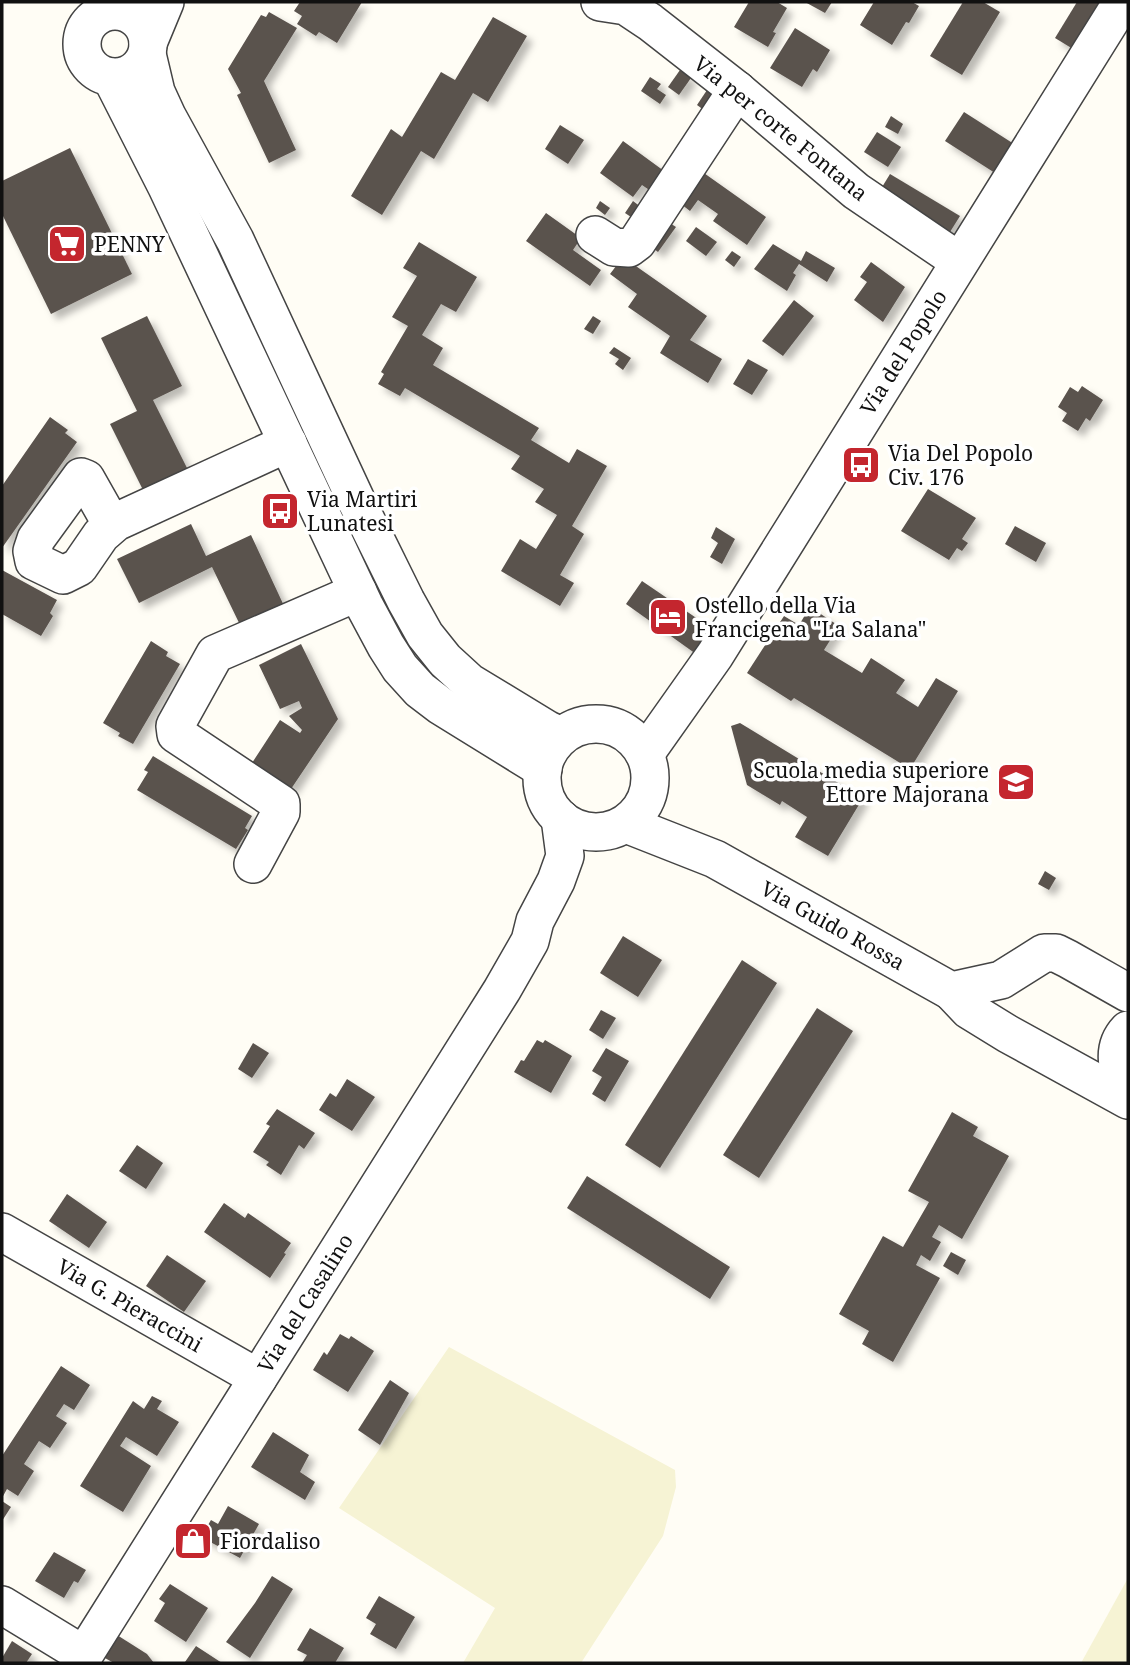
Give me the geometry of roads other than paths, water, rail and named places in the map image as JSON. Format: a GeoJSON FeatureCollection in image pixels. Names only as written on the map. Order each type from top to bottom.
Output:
{"type":"FeatureCollection","features":[{"type":"Feature","properties":{"kind":"street"},"geometry":{"type":"LineString","coordinates":[[67,2],[132,16],[146,32],[156,92],[167,116],[235,240],[356,499],[425,635],[445,660],[470,682],[561,736]]}},
{"type":"Feature","properties":{"kind":"street"},"geometry":{"type":"LineString","coordinates":[[111,13],[82,47],[85,57],[101,73],[122,76],[133,72],[141,64],[165,2]]}},
{"type":"Feature","properties":{"kind":"street","name":"Via per corte Fontana"},"geometry":{"type":"LineString","coordinates":[[600,2],[626,6],[650,22],[737,90],[856,191],[959,261]]}},
{"type":"Feature","properties":{"kind":"street","name":"Via del Popolo"},"geometry":{"type":"LineString","coordinates":[[645,754],[728,634],[1122,2]]}},
{"type":"Feature","properties":{"kind":"street"},"geometry":{"type":"LineString","coordinates":[[111,76],[167,187],[358,592],[391,654],[400,668],[430,698],[542,769]]}},
{"type":"Feature","properties":{"kind":"street"},"geometry":{"type":"LineString","coordinates":[[595,235],[614,247],[629,248],[637,242],[737,90]]}},
{"type":"Feature","properties":{"kind":"street"},"geometry":{"type":"LineString","coordinates":[[112,525],[288,443]]}},
{"type":"Feature","properties":{"kind":"street"},"geometry":{"type":"LineString","coordinates":[[253,864],[281,812],[281,804],[176,734],[175,726],[215,654],[358,592]]}},
{"type":"Feature","properties":{"kind":"street"},"geometry":{"type":"LineString","coordinates":[[391,654],[425,635]]}},
{"type":"Feature","properties":{"kind":"street","name":"Via del Popolo"},"geometry":{"type":"LineString","coordinates":[[614,726],[642,724],[683,701]]}},
{"type":"Feature","properties":{"kind":"street"},"geometry":{"type":"LineString","coordinates":[[600,723],[614,726],[637,742],[645,754],[651,778],[645,803],[637,815],[626,824],[603,832],[575,825],[551,808],[542,783],[542,769],[552,746],[561,736],[586,725],[600,723]]}},
{"type":"Feature","properties":{"kind":"street","name":"Via Guido Rossa"},"geometry":{"type":"LineString","coordinates":[[649,790],[715,859]]}},
{"type":"Feature","properties":{"kind":"street","name":"Via Guido Rossa"},"geometry":{"type":"LineString","coordinates":[[626,824],[715,859],[951,991],[969,1010],[1007,1034],[1128,1100]]}},
{"type":"Feature","properties":{"kind":"street","name":"Via del Casalino"},"geometry":{"type":"LineString","coordinates":[[81,1659],[502,990],[530,941],[535,921],[556,881],[575,825]]}},
{"type":"Feature","properties":{"kind":"street"},"geometry":{"type":"LineString","coordinates":[[951,991],[1001,979],[1044,953],[1056,953],[1128,993]]}},
{"type":"Feature","properties":{"kind":"street"},"geometry":{"type":"LineString","coordinates":[[1128,1030],[1117,1048],[1116,1062],[1128,1093]]}},
{"type":"Feature","properties":{"kind":"street","name":"Via G. Pieraccini"},"geometry":{"type":"LineString","coordinates":[[2,1232],[258,1378]]}},
{"type":"Feature","properties":{"kind":"street"},"geometry":{"type":"LineString","coordinates":[[2,1605],[81,1659]]}},
{"type":"Feature","properties":{"kind":"place","name":"PENNY"},"geometry":{"type":"Point","coordinates":[67,244]}},
{"type":"Feature","properties":{"kind":"place","name":"Via Del Popolo Civ. 176"},"geometry":{"type":"Point","coordinates":[861,465]}},
{"type":"Feature","properties":{"kind":"place","name":"Via Martiri Lunatesi"},"geometry":{"type":"Point","coordinates":[280,511]}},
{"type":"Feature","properties":{"kind":"place","name":"Ostello della Via Francigena \"La Salana\""},"geometry":{"type":"Point","coordinates":[668,617]}},
{"type":"Feature","properties":{"kind":"place","name":"Scuola media superiore Ettore Majorana"},"geometry":{"type":"Point","coordinates":[1016,782]}},
{"type":"Feature","properties":{"kind":"place","name":"Fiordaliso"},"geometry":{"type":"Point","coordinates":[193,1541]}}]}
